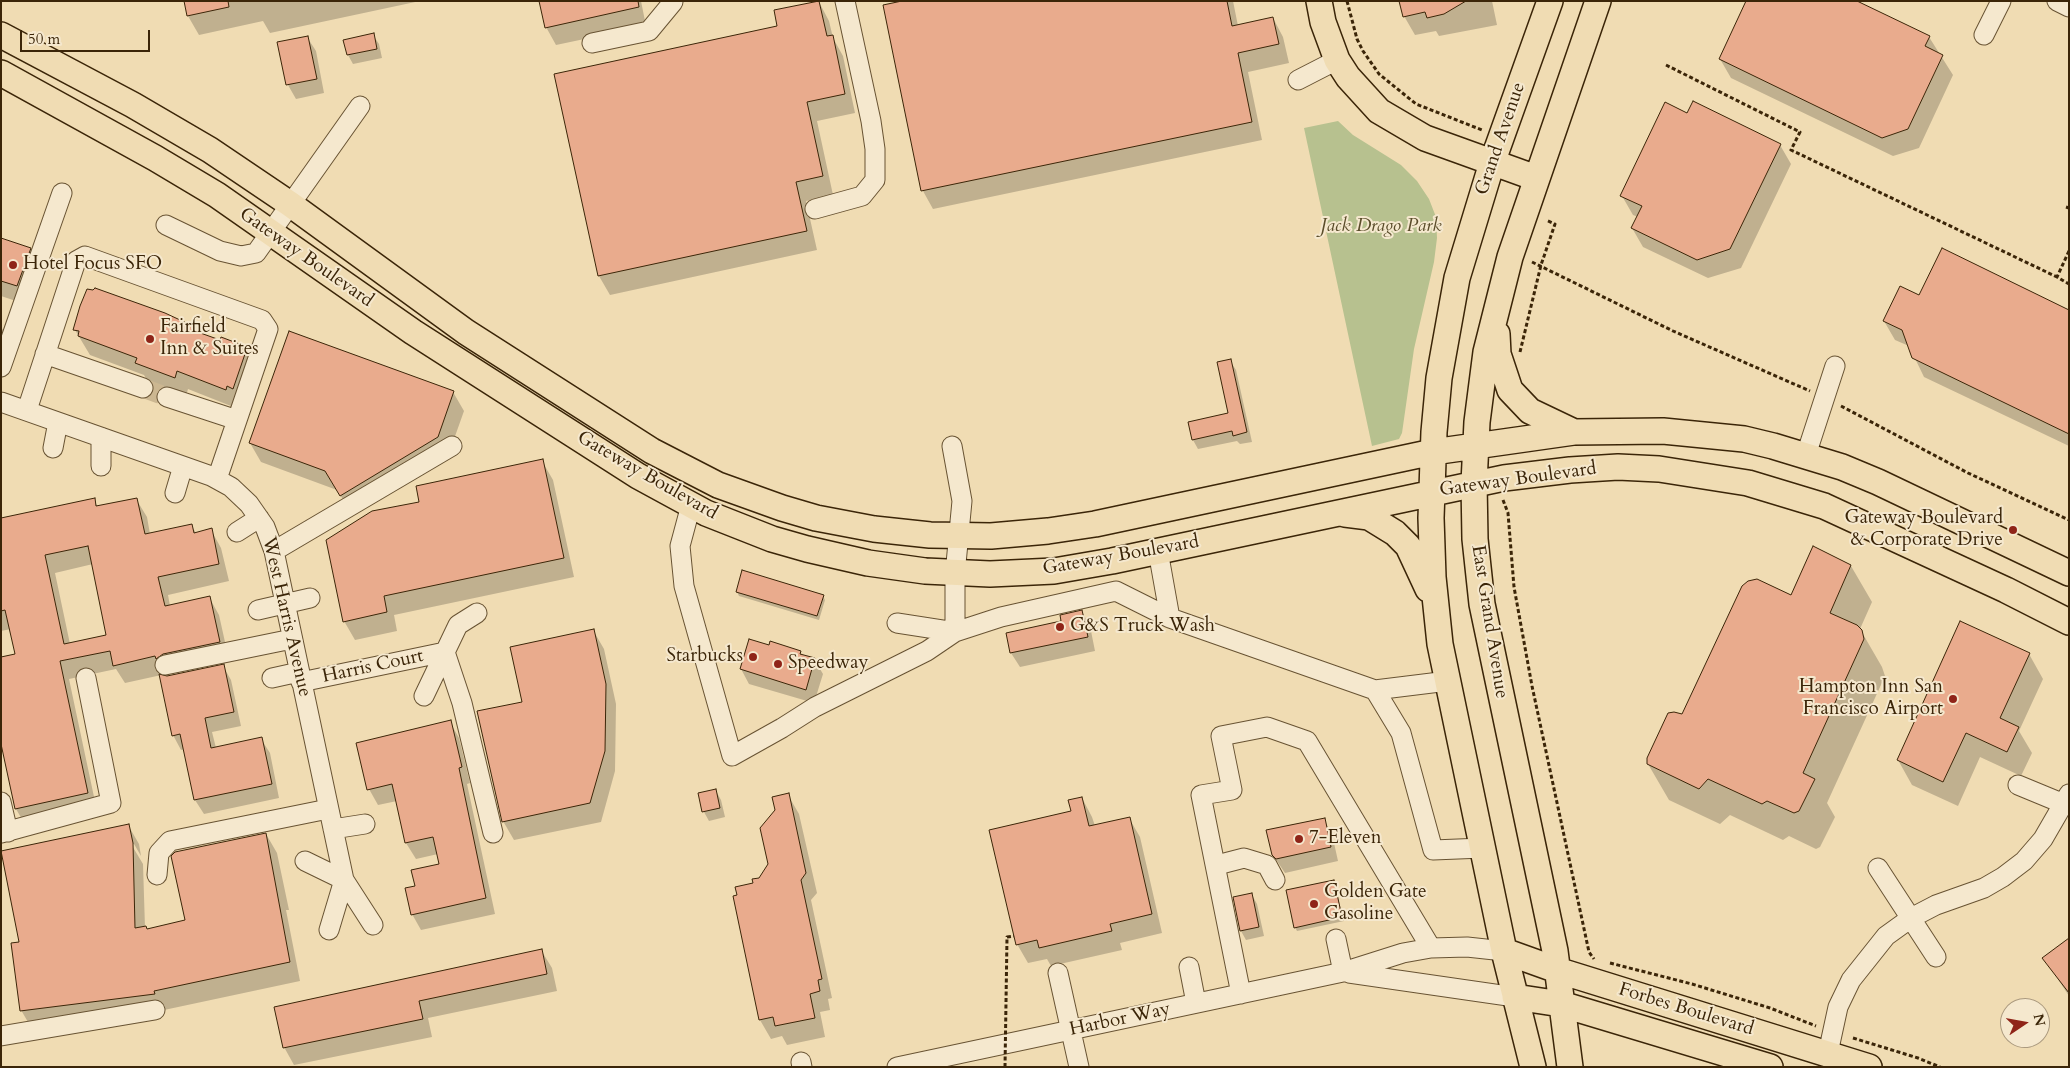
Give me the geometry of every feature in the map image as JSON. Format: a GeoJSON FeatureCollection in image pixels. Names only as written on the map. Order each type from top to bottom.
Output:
{"type":"FeatureCollection","features":[{"type":"Feature","properties":{"kind":"main road"},"geometry":{"type":"LineString","coordinates":[[1319,1],[1327,35],[1337,60],[1364,97],[1394,122],[1425,138],[1536,178],[1598,1]]}},
{"type":"Feature","properties":{"kind":"main road","name":"Grand Avenue"},"geometry":{"type":"LineString","coordinates":[[1433,452],[1439,378],[1458,278],[1492,163],[1550,1]]}},
{"type":"Feature","properties":{"kind":"main road","name":"Gateway Boulevard"},"geometry":{"type":"LineString","coordinates":[[1,35],[148,113],[218,156],[290,204],[466,332],[652,451],[686,470],[751,498],[816,518],[903,533],[959,536],[1006,534],[1095,524],[1433,452],[1475,445],[1574,432],[1646,431],[1744,439],[1806,455],[1878,482],[2069,574]]}},
{"type":"Feature","properties":{"kind":"main road","name":"Gateway Boulevard"},"geometry":{"type":"LineString","coordinates":[[1,73],[163,162],[217,196],[413,332],[638,476],[691,505],[740,527],[806,549],[868,563],[956,574],[1054,570],[1083,567],[1158,552],[1474,483],[1570,470],[1618,467],[1659,470],[1748,483],[1824,506],[2006,590],[2069,622]]}},
{"type":"Feature","properties":{"kind":"main road","name":"East Grand Avenue"},"geometry":{"type":"LineString","coordinates":[[1536,178],[1510,257],[1496,309],[1482,376],[1475,445],[1474,483],[1478,570],[1488,636],[1555,948],[1570,1067]]}},
{"type":"Feature","properties":{"kind":"main road"},"geometry":{"type":"LineString","coordinates":[[1496,309],[1498,354],[1510,390],[1530,411],[1574,432]]}},
{"type":"Feature","properties":{"kind":"main road"},"geometry":{"type":"LineString","coordinates":[[1433,452],[1431,548],[1436,610],[1448,681],[1504,951],[1533,1067]]}},
{"type":"Feature","properties":{"kind":"main road"},"geometry":{"type":"LineString","coordinates":[[1324,516],[1348,514],[1369,517],[1395,533],[1408,546],[1418,563],[1436,610]]}},
{"type":"Feature","properties":{"kind":"main road","name":"Forbes Boulevard"},"geometry":{"type":"LineString","coordinates":[[1504,951],[1558,970],[1830,1042],[1868,1067]]}},
{"type":"Feature","properties":{"kind":"main road","name":"Forbes Boulevard"},"geometry":{"type":"LineString","coordinates":[[1516,997],[1561,1004],[1770,1067]]}},
{"type":"Feature","properties":{"kind":"street"},"geometry":{"type":"LineString","coordinates":[[816,209],[862,196],[874,180],[875,149],[871,121],[845,1]]}},
{"type":"Feature","properties":{"kind":"street"},"geometry":{"type":"LineString","coordinates":[[1984,35],[2000,1]]}},
{"type":"Feature","properties":{"kind":"street"},"geometry":{"type":"LineString","coordinates":[[2057,1],[2069,7]]}},
{"type":"Feature","properties":{"kind":"street"},"geometry":{"type":"LineString","coordinates":[[592,43],[649,31],[674,2]]}},
{"type":"Feature","properties":{"kind":"street"},"geometry":{"type":"LineString","coordinates":[[1298,80],[1337,60]]}},
{"type":"Feature","properties":{"kind":"street"},"geometry":{"type":"LineString","coordinates":[[166,225],[220,251],[241,256],[256,253],[360,106]]}},
{"type":"Feature","properties":{"kind":"street"},"geometry":{"type":"LineString","coordinates":[[1,366],[62,193]]}},
{"type":"Feature","properties":{"kind":"street"},"geometry":{"type":"LineString","coordinates":[[27,410],[76,261],[85,256],[262,320],[268,329],[217,479]]}},
{"type":"Feature","properties":{"kind":"street"},"geometry":{"type":"LineString","coordinates":[[45,354],[143,388]]}},
{"type":"Feature","properties":{"kind":"street"},"geometry":{"type":"LineString","coordinates":[[1806,455],[1835,366]]}},
{"type":"Feature","properties":{"kind":"street"},"geometry":{"type":"LineString","coordinates":[[167,397],[237,420]]}},
{"type":"Feature","properties":{"kind":"street","name":"West Harris Avenue"},"geometry":{"type":"LineString","coordinates":[[2,403],[27,410],[217,479],[231,487],[249,504],[259,518],[274,551],[344,880]]}},
{"type":"Feature","properties":{"kind":"street"},"geometry":{"type":"LineString","coordinates":[[52,448],[58,422]]}},
{"type":"Feature","properties":{"kind":"street"},"geometry":{"type":"LineString","coordinates":[[101,437],[101,466]]}},
{"type":"Feature","properties":{"kind":"street"},"geometry":{"type":"LineString","coordinates":[[274,551],[452,446]]}},
{"type":"Feature","properties":{"kind":"street"},"geometry":{"type":"LineString","coordinates":[[952,446],[962,501],[956,574],[954,632]]}},
{"type":"Feature","properties":{"kind":"street"},"geometry":{"type":"LineString","coordinates":[[175,493],[183,466]]}},
{"type":"Feature","properties":{"kind":"street"},"geometry":{"type":"LineString","coordinates":[[691,505],[680,546],[684,586],[732,756],[782,728],[814,707],[927,651],[954,632],[1001,617],[1116,591],[1170,618],[1375,690],[1448,681]]}},
{"type":"Feature","properties":{"kind":"street"},"geometry":{"type":"LineString","coordinates":[[237,532],[259,518]]}},
{"type":"Feature","properties":{"kind":"street"},"geometry":{"type":"LineString","coordinates":[[1158,552],[1170,618]]}},
{"type":"Feature","properties":{"kind":"street"},"geometry":{"type":"LineString","coordinates":[[258,610],[310,598]]}},
{"type":"Feature","properties":{"kind":"street"},"geometry":{"type":"LineString","coordinates":[[424,696],[458,625],[476,612]]}},
{"type":"Feature","properties":{"kind":"street"},"geometry":{"type":"LineString","coordinates":[[897,623],[954,632]]}},
{"type":"Feature","properties":{"kind":"street"},"geometry":{"type":"LineString","coordinates":[[165,665],[292,640]]}},
{"type":"Feature","properties":{"kind":"street"},"geometry":{"type":"LineString","coordinates":[[445,652],[462,703],[493,833]]}},
{"type":"Feature","properties":{"kind":"street","name":"Harris Court"},"geometry":{"type":"LineString","coordinates":[[272,678],[300,677],[445,652]]}},
{"type":"Feature","properties":{"kind":"street"},"geometry":{"type":"LineString","coordinates":[[1,802],[4,833],[111,803],[86,678]]}},
{"type":"Feature","properties":{"kind":"street"},"geometry":{"type":"LineString","coordinates":[[1375,690],[1401,733],[1433,850],[1483,848]]}},
{"type":"Feature","properties":{"kind":"street"},"geometry":{"type":"LineString","coordinates":[[1241,994],[1217,865],[1201,796],[1232,790],[1221,736],[1267,727],[1307,741],[1431,948]]}},
{"type":"Feature","properties":{"kind":"street"},"geometry":{"type":"LineString","coordinates":[[1830,1042],[1838,1006],[1851,980],[1886,936],[1911,918],[1936,905],[1984,888],[2003,877],[2024,861],[2043,840],[2066,799],[2018,785]]}},
{"type":"Feature","properties":{"kind":"street"},"geometry":{"type":"LineString","coordinates":[[157,875],[159,853],[170,841],[328,809]]}},
{"type":"Feature","properties":{"kind":"street"},"geometry":{"type":"LineString","coordinates":[[333,829],[365,824]]}},
{"type":"Feature","properties":{"kind":"street"},"geometry":{"type":"LineString","coordinates":[[1217,865],[1244,858],[1267,865],[1275,880]]}},
{"type":"Feature","properties":{"kind":"street"},"geometry":{"type":"LineString","coordinates":[[305,861],[344,880],[373,925]]}},
{"type":"Feature","properties":{"kind":"street"},"geometry":{"type":"LineString","coordinates":[[1878,868],[1936,957]]}},
{"type":"Feature","properties":{"kind":"street"},"geometry":{"type":"LineString","coordinates":[[329,930],[344,880]]}},
{"type":"Feature","properties":{"kind":"street"},"geometry":{"type":"LineString","coordinates":[[1336,939],[1343,972]]}},
{"type":"Feature","properties":{"kind":"street","name":"Harbor Way"},"geometry":{"type":"LineString","coordinates":[[897,1067],[1343,972],[1403,953],[1431,948],[1468,947],[1504,951]]}},
{"type":"Feature","properties":{"kind":"street"},"geometry":{"type":"LineString","coordinates":[[1189,967],[1196,1003]]}},
{"type":"Feature","properties":{"kind":"street","name":"Harbor Way"},"geometry":{"type":"LineString","coordinates":[[1343,972],[1516,997]]}},
{"type":"Feature","properties":{"kind":"street"},"geometry":{"type":"LineString","coordinates":[[1058,973],[1079,1067]]}},
{"type":"Feature","properties":{"kind":"street"},"geometry":{"type":"LineString","coordinates":[[1,1036],[155,1010]]}},
{"type":"Feature","properties":{"kind":"path"},"geometry":{"type":"LineString","coordinates":[[1347,1],[1360,45],[1379,74],[1416,104],[1478,128]]}},
{"type":"Feature","properties":{"kind":"path"},"geometry":{"type":"LineString","coordinates":[[1666,65],[1800,132],[1791,150],[2069,284]]}},
{"type":"Feature","properties":{"kind":"path"},"geometry":{"type":"LineString","coordinates":[[1520,358],[1524,331],[1541,265],[1555,224],[1546,220]]}},
{"type":"Feature","properties":{"kind":"path"},"geometry":{"type":"LineString","coordinates":[[2057,277],[2069,251]]}},
{"type":"Feature","properties":{"kind":"path"},"geometry":{"type":"LineString","coordinates":[[1532,262],[1541,265],[1575,285],[1673,331],[1824,398],[1968,473],[2069,520]]}},
{"type":"Feature","properties":{"kind":"path"},"geometry":{"type":"LineString","coordinates":[[1503,500],[1508,513],[1514,588],[1532,686],[1589,952],[1595,959]]}},
{"type":"Feature","properties":{"kind":"path"},"geometry":{"type":"LineString","coordinates":[[1005,1067],[1007,937],[1014,936]]}},
{"type":"Feature","properties":{"kind":"path"},"geometry":{"type":"LineString","coordinates":[[1604,962],[1692,984],[1770,1008],[1800,1022],[1830,1042],[1918,1058],[1940,1067]]}},
{"type":"Feature","properties":{"kind":"green space","name":"Jack Drago Park"},"geometry":{"type":"Polygon","coordinates":[[[1338,121],[1353,135],[1401,165],[1417,181],[1429,199],[1436,217],[1437,238],[1434,262],[1414,349],[1402,433],[1399,439],[1372,446],[1304,128],[1338,121]]]}},
{"type":"Feature","properties":{"kind":"building"},"geometry":{"type":"Polygon","coordinates":[[[184,1],[228,1],[229,7],[187,16],[184,1]]]}},
{"type":"Feature","properties":{"kind":"building"},"geometry":{"type":"Polygon","coordinates":[[[539,1],[638,1],[639,7],[545,28],[539,1]]]}},
{"type":"Feature","properties":{"kind":"building"},"geometry":{"type":"Polygon","coordinates":[[[819,1],[827,36],[833,35],[845,94],[807,102],[823,176],[796,182],[807,231],[598,276],[554,74],[777,26],[774,10],[819,1]]]}},
{"type":"Feature","properties":{"kind":"building"},"geometry":{"type":"Polygon","coordinates":[[[902,1],[1227,1],[1232,26],[1273,17],[1279,44],[1238,53],[1252,122],[921,191],[883,5],[902,1]]]}},
{"type":"Feature","properties":{"kind":"building"},"geometry":{"type":"Polygon","coordinates":[[[1399,1],[1466,1],[1444,14],[1427,18],[1425,12],[1403,17],[1399,1]]]}},
{"type":"Feature","properties":{"kind":"building"},"geometry":{"type":"Polygon","coordinates":[[[1746,1],[1857,1],[1930,36],[1925,46],[1943,55],[1908,129],[1882,138],[1719,59],[1746,1]]]}},
{"type":"Feature","properties":{"kind":"building"},"geometry":{"type":"Polygon","coordinates":[[[374,33],[377,49],[347,55],[343,40],[374,33]]]}},
{"type":"Feature","properties":{"kind":"building"},"geometry":{"type":"Polygon","coordinates":[[[308,36],[317,79],[286,85],[277,42],[308,36]]]}},
{"type":"Feature","properties":{"kind":"building"},"geometry":{"type":"Polygon","coordinates":[[[1693,101],[1781,144],[1730,249],[1697,260],[1631,228],[1642,206],[1620,196],[1665,102],[1687,113],[1693,101]]]}},
{"type":"Feature","properties":{"kind":"building","name":"Hotel Focus SFO"},"geometry":{"type":"Polygon","coordinates":[[[1,238],[31,248],[17,286],[1,281],[1,238]]]}},
{"type":"Feature","properties":{"kind":"building"},"geometry":{"type":"Polygon","coordinates":[[[1942,248],[2069,310],[2069,434],[1912,358],[1902,330],[1883,321],[1900,286],[1919,295],[1942,248]]]}},
{"type":"Feature","properties":{"kind":"building","name":"Fairfield Inn & Suites"},"geometry":{"type":"Polygon","coordinates":[[[95,288],[165,313],[193,326],[192,330],[220,340],[221,337],[242,345],[241,348],[246,351],[233,389],[227,386],[226,390],[177,371],[175,378],[135,363],[137,358],[78,336],[79,331],[73,330],[80,306],[87,289],[93,290],[95,288]]]}},
{"type":"Feature","properties":{"kind":"building"},"geometry":{"type":"Polygon","coordinates":[[[289,331],[454,391],[438,437],[340,496],[325,471],[249,443],[289,331]]]}},
{"type":"Feature","properties":{"kind":"building"},"geometry":{"type":"Polygon","coordinates":[[[1231,359],[1247,432],[1233,436],[1232,431],[1192,440],[1188,422],[1228,413],[1217,362],[1231,359]]]}},
{"type":"Feature","properties":{"kind":"building"},"geometry":{"type":"Polygon","coordinates":[[[543,459],[564,558],[384,596],[387,612],[343,622],[326,540],[372,511],[419,502],[416,486],[543,459]]]}},
{"type":"Feature","properties":{"kind":"building"},"geometry":{"type":"Polygon","coordinates":[[[95,498],[96,506],[137,498],[145,534],[192,524],[194,533],[212,528],[219,564],[158,577],[165,606],[210,596],[220,642],[163,654],[156,659],[155,656],[113,666],[110,651],[60,661],[88,793],[15,809],[1,744],[1,657],[15,654],[5,610],[1,611],[1,518],[95,498]],[[88,546],[45,555],[64,644],[106,635],[88,546]]]}},
{"type":"Feature","properties":{"kind":"building"},"geometry":{"type":"Polygon","coordinates":[[[1813,546],[1851,565],[1830,613],[1857,625],[1862,630],[1864,639],[1803,773],[1815,779],[1799,811],[1794,813],[1767,801],[1762,804],[1708,779],[1699,789],[1647,764],[1647,758],[1668,713],[1682,714],[1742,586],[1748,581],[1757,579],[1791,595],[1813,546]]]}},
{"type":"Feature","properties":{"kind":"building","name":"Speedway"},"geometry":{"type":"Polygon","coordinates":[[[742,570],[824,595],[817,616],[736,592],[742,570]]]}},
{"type":"Feature","properties":{"kind":"building","name":"G&S Truck Wash"},"geometry":{"type":"Polygon","coordinates":[[[1082,610],[1088,637],[1010,653],[1006,633],[1061,621],[1060,615],[1082,610]]]}},
{"type":"Feature","properties":{"kind":"building","name":"Hampton Inn San Francisco Airport"},"geometry":{"type":"Polygon","coordinates":[[[1960,621],[2030,653],[2000,718],[2019,727],[2007,752],[1966,733],[1943,782],[1897,760],[1960,621]]]}},
{"type":"Feature","properties":{"kind":"building"},"geometry":{"type":"Polygon","coordinates":[[[594,629],[606,684],[605,751],[590,803],[502,822],[477,711],[522,702],[510,647],[594,629]]]}},
{"type":"Feature","properties":{"kind":"building"},"geometry":{"type":"Polygon","coordinates":[[[749,639],[769,645],[770,641],[801,651],[800,654],[815,658],[806,690],[740,669],[749,639]]]}},
{"type":"Feature","properties":{"kind":"building"},"geometry":{"type":"Polygon","coordinates":[[[224,664],[234,712],[205,718],[211,748],[262,737],[272,784],[194,800],[180,734],[172,736],[159,674],[167,676],[224,664]]]}},
{"type":"Feature","properties":{"kind":"building"},"geometry":{"type":"Polygon","coordinates":[[[451,720],[462,767],[459,768],[486,898],[411,915],[405,888],[415,886],[411,870],[439,864],[433,837],[405,843],[392,784],[367,790],[356,743],[451,720]]]}},
{"type":"Feature","properties":{"kind":"building"},"geometry":{"type":"Polygon","coordinates":[[[716,789],[720,808],[702,812],[698,793],[716,789]]]}},
{"type":"Feature","properties":{"kind":"building"},"geometry":{"type":"Polygon","coordinates":[[[789,793],[806,873],[801,880],[822,979],[818,980],[820,991],[810,994],[815,1018],[775,1026],[773,1017],[759,1020],[733,896],[737,895],[735,887],[753,883],[752,879],[759,878],[768,864],[760,828],[775,810],[772,797],[789,793]]]}},
{"type":"Feature","properties":{"kind":"building"},"geometry":{"type":"Polygon","coordinates":[[[1082,797],[1089,826],[1130,817],[1152,914],[1110,924],[1112,931],[1039,948],[1037,940],[1016,945],[989,830],[1071,811],[1068,800],[1082,797]]]}},
{"type":"Feature","properties":{"kind":"building","name":"7-Eleven"},"geometry":{"type":"Polygon","coordinates":[[[1325,818],[1331,847],[1276,859],[1272,855],[1266,830],[1325,818]]]}},
{"type":"Feature","properties":{"kind":"building"},"geometry":{"type":"Polygon","coordinates":[[[129,824],[133,843],[135,928],[146,926],[147,929],[185,920],[171,856],[175,852],[266,833],[290,962],[154,991],[155,994],[20,1011],[11,943],[19,942],[1,851],[129,824]]]}},
{"type":"Feature","properties":{"kind":"building","name":"Golden Gate Gasoline"},"geometry":{"type":"Polygon","coordinates":[[[1334,880],[1342,917],[1294,928],[1286,890],[1334,880]]]}},
{"type":"Feature","properties":{"kind":"building"},"geometry":{"type":"Polygon","coordinates":[[[1252,893],[1259,927],[1240,931],[1233,897],[1252,893]]]}},
{"type":"Feature","properties":{"kind":"building"},"geometry":{"type":"Polygon","coordinates":[[[2069,938],[2069,993],[2042,958],[2069,938]]]}},
{"type":"Feature","properties":{"kind":"building"},"geometry":{"type":"Polygon","coordinates":[[[542,949],[547,974],[419,1001],[423,1019],[283,1048],[274,1007],[542,949]]]}},
{"type":"Feature","properties":{"kind":"tunnel"},"geometry":{"type":"LineString","coordinates":[[143,388],[167,397]]}},
{"type":"Feature","properties":{"kind":"place","name":"Hotel Focus SFO"},"geometry":{"type":"Point","coordinates":[13,265]}},
{"type":"Feature","properties":{"kind":"place","name":"Fairfield Inn & Suites"},"geometry":{"type":"Point","coordinates":[150,339]}},
{"type":"Feature","properties":{"kind":"place","name":"Gateway Boulevard & Corporate Drive"},"geometry":{"type":"Point","coordinates":[2013,530]}},
{"type":"Feature","properties":{"kind":"place","name":"G&S Truck Wash"},"geometry":{"type":"Point","coordinates":[1060,627]}},
{"type":"Feature","properties":{"kind":"place","name":"Starbucks"},"geometry":{"type":"Point","coordinates":[753,657]}},
{"type":"Feature","properties":{"kind":"place","name":"Speedway"},"geometry":{"type":"Point","coordinates":[778,664]}},
{"type":"Feature","properties":{"kind":"place","name":"Hampton Inn San Francisco Airport"},"geometry":{"type":"Point","coordinates":[1953,699]}},
{"type":"Feature","properties":{"kind":"place","name":"7-Eleven"},"geometry":{"type":"Point","coordinates":[1299,839]}},
{"type":"Feature","properties":{"kind":"place","name":"Golden Gate Gasoline"},"geometry":{"type":"Point","coordinates":[1314,904]}}]}
